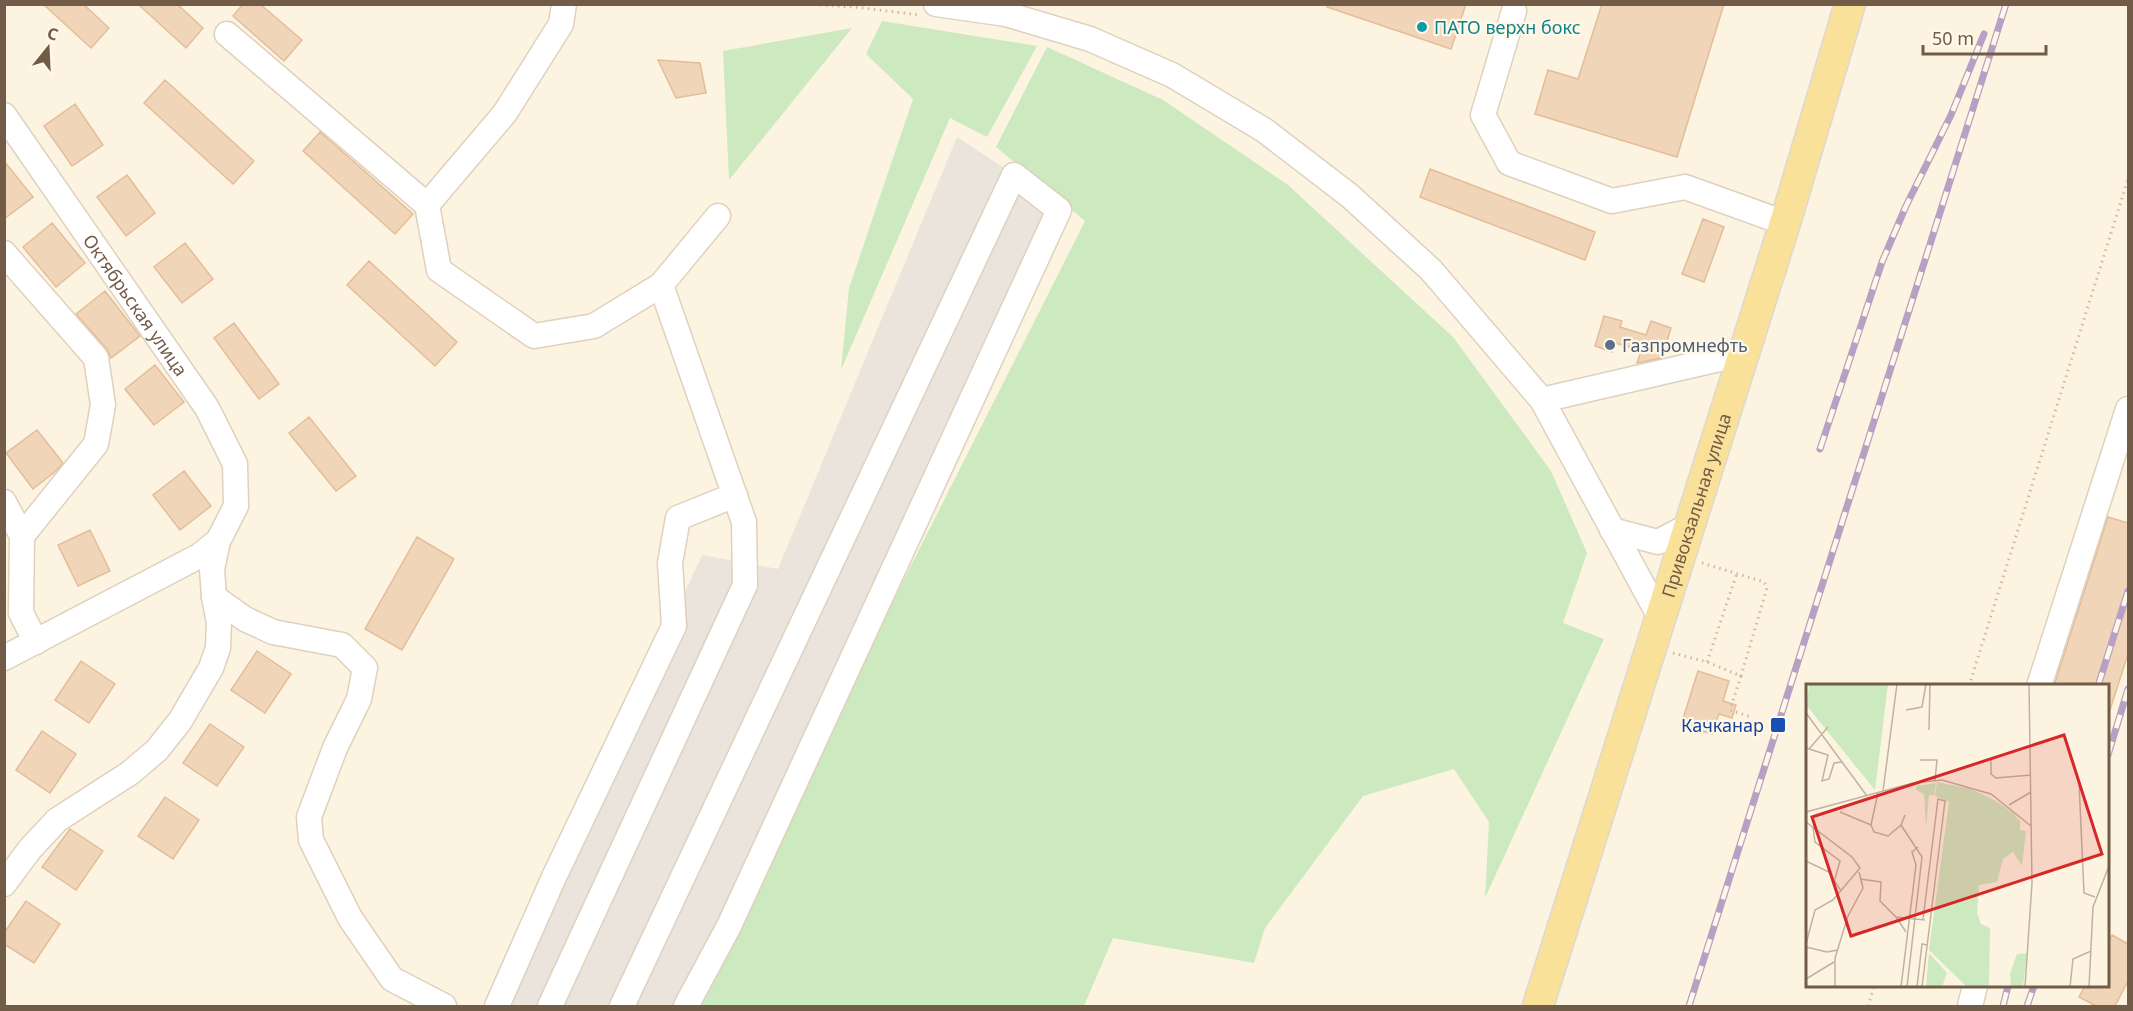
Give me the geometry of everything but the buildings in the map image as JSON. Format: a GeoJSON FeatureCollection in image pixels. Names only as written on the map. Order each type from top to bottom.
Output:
{"type":"FeatureCollection","features":[{"type":"Feature","properties":{"kind":"main road","name":"Привокзальная улица"},"geometry":{"type":"LineString","coordinates":[[1538,1006],[1692,524],[1850,4]]}},
{"type":"Feature","properties":{"kind":"street"},"geometry":{"type":"LineString","coordinates":[[427,205],[505,113],[561,24],[564,4]]}},
{"type":"Feature","properties":{"kind":"street"},"geometry":{"type":"LineString","coordinates":[[930,10],[1006,14],[1035,13],[1172,75],[1264,130],[1350,196],[1431,270],[1542,399],[1661,619]]}},
{"type":"Feature","properties":{"kind":"street"},"geometry":{"type":"LineString","coordinates":[[1514,11],[1483,115],[1509,163],[1612,201],[1684,188],[1785,223]]}},
{"type":"Feature","properties":{"kind":"street"},"geometry":{"type":"LineString","coordinates":[[227,34],[427,205],[439,270],[534,336],[594,326],[662,285],[718,216]]}},
{"type":"Feature","properties":{"kind":"street","name":"Октябрьская улица"},"geometry":{"type":"LineString","coordinates":[[4,116],[207,408],[235,464],[236,507],[218,541]]}},
{"type":"Feature","properties":{"kind":"street"},"geometry":{"type":"LineString","coordinates":[[622,1006],[1014,175],[1059,210],[734,915],[686,1006]]}},
{"type":"Feature","properties":{"kind":"street"},"geometry":{"type":"LineString","coordinates":[[4,253],[96,358],[103,405],[96,444],[22,536]]}},
{"type":"Feature","properties":{"kind":"street"},"geometry":{"type":"LineString","coordinates":[[550,1006],[745,585],[744,522],[662,285]]}},
{"type":"Feature","properties":{"kind":"street"},"geometry":{"type":"LineString","coordinates":[[1542,399],[1745,353]]}},
{"type":"Feature","properties":{"kind":"street"},"geometry":{"type":"LineString","coordinates":[[2040,684],[2128,409]]}},
{"type":"Feature","properties":{"kind":"street"},"geometry":{"type":"LineString","coordinates":[[497,1006],[554,877],[674,626],[670,563],[678,518],[735,495]]}},
{"type":"Feature","properties":{"kind":"street"},"geometry":{"type":"LineString","coordinates":[[4,502],[22,536],[21,613],[36,642]]}},
{"type":"Feature","properties":{"kind":"street"},"geometry":{"type":"LineString","coordinates":[[1612,530],[1658,542],[1692,524]]}},
{"type":"Feature","properties":{"kind":"street"},"geometry":{"type":"LineString","coordinates":[[4,884],[30,849],[57,820],[130,773],[157,750],[180,721],[211,668],[218,648],[219,623],[212,569],[218,541]]}},
{"type":"Feature","properties":{"kind":"street"},"geometry":{"type":"LineString","coordinates":[[4,658],[199,556],[218,541]]}},
{"type":"Feature","properties":{"kind":"street"},"geometry":{"type":"LineString","coordinates":[[214,597],[245,619],[273,632],[342,645],[365,668],[359,699],[335,748],[309,818],[311,840],[350,918],[392,979],[405,1006]]}},
{"type":"Feature","properties":{"kind":"street"},"geometry":{"type":"LineString","coordinates":[[392,979],[444,1006]]}},
{"type":"Feature","properties":{"kind":"street"},"geometry":{"type":"LineString","coordinates":[[1970,1006],[1975,987]]}},
{"type":"Feature","properties":{"kind":"path"},"geometry":{"type":"LineString","coordinates":[[802,4],[930,10]]}},
{"type":"Feature","properties":{"kind":"path"},"geometry":{"type":"LineString","coordinates":[[1970,684],[2128,180]]}},
{"type":"Feature","properties":{"kind":"path"},"geometry":{"type":"LineString","coordinates":[[1692,560],[1764,582],[1767,588],[1730,710],[1751,717]]}},
{"type":"Feature","properties":{"kind":"path"},"geometry":{"type":"LineString","coordinates":[[1707,662],[1737,573]]}},
{"type":"Feature","properties":{"kind":"path"},"geometry":{"type":"LineString","coordinates":[[1653,647],[1707,662],[1741,676]]}},
{"type":"Feature","properties":{"kind":"path"},"geometry":{"type":"LineString","coordinates":[[1868,1006],[1874,987]]}},
{"type":"Feature","properties":{"kind":"shaded area"},"geometry":{"type":"Polygon","coordinates":[[[957,137],[1054,201],[682,1006],[494,1006],[702,555],[778,569],[957,137]]]}},
{"type":"Feature","properties":{"kind":"green space"},"geometry":{"type":"Polygon","coordinates":[[[882,21],[1037,46],[987,137],[950,118],[841,370],[849,288],[913,99],[866,54],[882,21]]]}},
{"type":"Feature","properties":{"kind":"green space"},"geometry":{"type":"Polygon","coordinates":[[[852,28],[729,180],[723,51],[852,28]]]}},
{"type":"Feature","properties":{"kind":"green space"},"geometry":{"type":"Polygon","coordinates":[[[1047,47],[1163,100],[1288,185],[1453,337],[1551,471],[1587,553],[1563,623],[1604,639],[1485,898],[1489,822],[1454,769],[1363,796],[1265,928],[1254,963],[1113,938],[1084,1006],[694,1006],[729,926],[1085,221],[996,147],[1047,47]]]}},
{"type":"Feature","properties":{"kind":"railway"},"geometry":{"type":"LineString","coordinates":[[1689,1006],[2006,4]]}},
{"type":"Feature","properties":{"kind":"railway"},"geometry":{"type":"LineString","coordinates":[[1820,449],[1882,262],[1906,206],[1951,115],[1984,34]]}},
{"type":"Feature","properties":{"kind":"railway"},"geometry":{"type":"LineString","coordinates":[[2099,684],[2128,591]]}},
{"type":"Feature","properties":{"kind":"railway"},"geometry":{"type":"LineString","coordinates":[[2109,752],[2128,689]]}},
{"type":"Feature","properties":{"kind":"railway"},"geometry":{"type":"LineString","coordinates":[[2003,1006],[2008,987]]}},
{"type":"Feature","properties":{"kind":"railway"},"geometry":{"type":"LineString","coordinates":[[2027,1006],[2034,987]]}},
{"type":"Feature","properties":{"kind":"place","name":"ПАТО верхн бокс"},"geometry":{"type":"Point","coordinates":[1422,27]}},
{"type":"Feature","properties":{"kind":"place","name":"Газпромнефть"},"geometry":{"type":"Point","coordinates":[1610,345]}},
{"type":"Feature","properties":{"kind":"place","name":"Качканар"},"geometry":{"type":"Point","coordinates":[1778,725]}}]}
